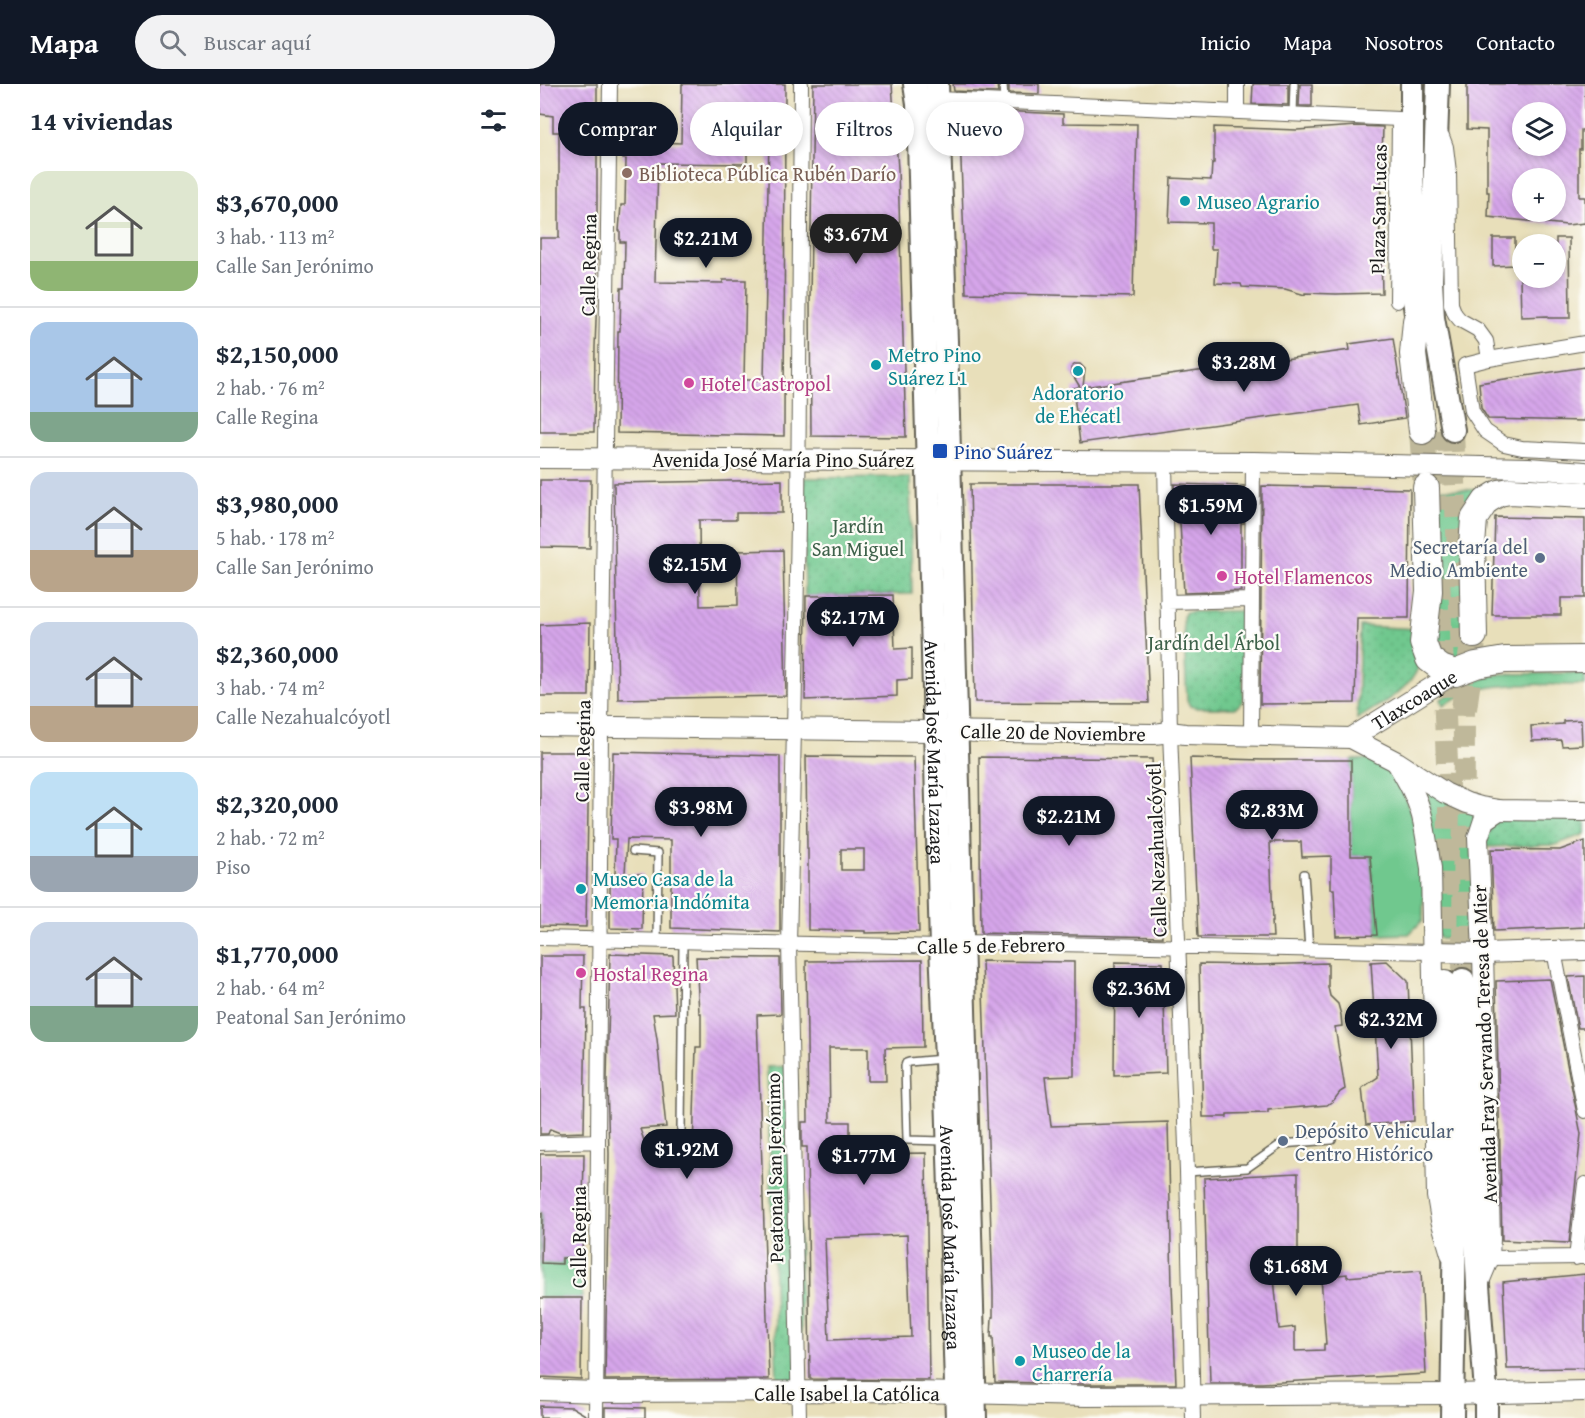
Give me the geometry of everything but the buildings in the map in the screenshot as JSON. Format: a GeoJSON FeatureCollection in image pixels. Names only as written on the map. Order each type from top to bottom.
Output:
{"type":"FeatureCollection","features":[{"type":"Feature","properties":{"kind":"highway"},"geometry":{"type":"LineString","coordinates":[[1416,321],[1413,354],[1436,430]]}},
{"type":"Feature","properties":{"kind":"highway"},"geometry":{"type":"LineString","coordinates":[[1426,488],[1429,591],[1423,643],[1429,659],[1441,668],[1466,669],[1525,643],[1585,644]]}},
{"type":"Feature","properties":{"kind":"highway"},"geometry":{"type":"LineString","coordinates":[[1474,635],[1472,546],[1474,519],[1486,501],[1499,493],[1510,491],[1585,495]]}},
{"type":"Feature","properties":{"kind":"highway","name":"Tlaxcoaque"},"geometry":{"type":"LineString","coordinates":[[1466,669],[1505,660],[1585,659]]}},
{"type":"Feature","properties":{"kind":"main road","name":"Avenida José María Izazaga"},"geometry":{"type":"LineString","coordinates":[[915,84],[938,460],[965,1394],[957,1418]]}},
{"type":"Feature","properties":{"kind":"main road"},"geometry":{"type":"LineString","coordinates":[[1412,84],[1406,120],[1412,283],[1416,321]]}},
{"type":"Feature","properties":{"kind":"main road"},"geometry":{"type":"LineString","coordinates":[[1436,430],[1431,281],[1438,84]]}},
{"type":"Feature","properties":{"kind":"main road","name":"Avenida José María Izazaga"},"geometry":{"type":"LineString","coordinates":[[937,91],[938,460]]}},
{"type":"Feature","properties":{"kind":"main road","name":"Avenida José María Pino Suárez"},"geometry":{"type":"LineString","coordinates":[[540,458],[1253,462],[1528,468],[1585,472]]}},
{"type":"Feature","properties":{"kind":"main road","name":"Tlaxcoaque"},"geometry":{"type":"LineString","coordinates":[[1351,738],[1466,669]]}},
{"type":"Feature","properties":{"kind":"main road","name":"Calle 20 de Noviembre"},"geometry":{"type":"LineString","coordinates":[[540,726],[1142,734],[1170,732],[1351,738]]}},
{"type":"Feature","properties":{"kind":"main road"},"geometry":{"type":"LineString","coordinates":[[1351,738],[1397,762],[1445,793],[1467,803],[1499,810],[1585,811]]}},
{"type":"Feature","properties":{"kind":"main road","name":"Avenida Fray Servando Teresa de Mier"},"geometry":{"type":"LineString","coordinates":[[1397,762],[1411,788],[1421,814],[1431,868],[1437,1196],[1440,1220],[1453,1259]]}},
{"type":"Feature","properties":{"kind":"main road","name":"Avenida Fray Servando Teresa de Mier"},"geometry":{"type":"LineString","coordinates":[[1478,1285],[1489,1258],[1490,1239],[1478,838],[1484,820],[1499,810]]}},
{"type":"Feature","properties":{"kind":"main road","name":"Avenida José María Izazaga"},"geometry":{"type":"LineString","coordinates":[[951,945],[946,1059],[948,1141],[965,1394],[975,1418]]}},
{"type":"Feature","properties":{"kind":"main road","name":"Calle 5 de Febrero"},"geometry":{"type":"LineString","coordinates":[[1431,952],[1585,950]]}},
{"type":"Feature","properties":{"kind":"main road","name":"Avenida Fray Servando Teresa de Mier"},"geometry":{"type":"LineString","coordinates":[[1452,1418],[1455,1217],[1454,981],[1486,1392],[1486,1418]]}},
{"type":"Feature","properties":{"kind":"main road","name":"Calle Isabel la Católica"},"geometry":{"type":"LineString","coordinates":[[540,1390],[597,1392],[870,1391],[1086,1396],[1585,1391]]}},
{"type":"Feature","properties":{"kind":"street","name":"Calle Regina"},"geometry":{"type":"LineString","coordinates":[[596,1418],[601,727],[610,84]]}},
{"type":"Feature","properties":{"kind":"street","name":"Peatonal San Jerónimo"},"geometry":{"type":"LineString","coordinates":[[799,1418],[789,944],[798,460],[801,84]]}},
{"type":"Feature","properties":{"kind":"street"},"geometry":{"type":"LineString","coordinates":[[1237,84],[1237,112]]}},
{"type":"Feature","properties":{"kind":"street"},"geometry":{"type":"LineString","coordinates":[[937,91],[1004,101],[1406,120]]}},
{"type":"Feature","properties":{"kind":"street","name":"Plaza San Lucas"},"geometry":{"type":"LineString","coordinates":[[1397,301],[1406,120]]}},
{"type":"Feature","properties":{"kind":"street"},"geometry":{"type":"LineString","coordinates":[[1436,120],[1446,147],[1449,172],[1451,304],[1460,320],[1479,330],[1486,341],[1489,359]]}},
{"type":"Feature","properties":{"kind":"street"},"geometry":{"type":"LineString","coordinates":[[1585,343],[1466,365],[1473,411],[1485,431],[1504,444],[1522,448],[1585,451]]}},
{"type":"Feature","properties":{"kind":"street","name":"Calle Nezahualcóyotl"},"geometry":{"type":"LineString","coordinates":[[1165,461],[1170,732],[1187,1172],[1193,1418]]}},
{"type":"Feature","properties":{"kind":"street"},"geometry":{"type":"LineString","coordinates":[[1251,735],[1253,462]]}},
{"type":"Feature","properties":{"kind":"street"},"geometry":{"type":"LineString","coordinates":[[1167,602],[1252,600]]}},
{"type":"Feature","properties":{"kind":"street","name":"Calle 5 de Febrero"},"geometry":{"type":"LineString","coordinates":[[540,938],[789,944],[1179,947],[1431,952]]}},
{"type":"Feature","properties":{"kind":"street"},"geometry":{"type":"LineString","coordinates":[[1554,951],[1585,1111]]}},
{"type":"Feature","properties":{"kind":"street"},"geometry":{"type":"LineString","coordinates":[[540,1143],[598,1141]]}},
{"type":"Feature","properties":{"kind":"street"},"geometry":{"type":"LineString","coordinates":[[1489,1258],[1580,1258],[1585,1184]]}},
{"type":"Feature","properties":{"kind":"lane"},"geometry":{"type":"LineString","coordinates":[[1003,84],[1004,101]]}},
{"type":"Feature","properties":{"kind":"lane"},"geometry":{"type":"LineString","coordinates":[[1293,114],[1294,84]]}},
{"type":"Feature","properties":{"kind":"lane"},"geometry":{"type":"LineString","coordinates":[[633,851],[658,853],[657,941]]}},
{"type":"Feature","properties":{"kind":"lane"},"geometry":{"type":"LineString","coordinates":[[1304,874],[1309,950]]}},
{"type":"Feature","properties":{"kind":"lane"},"geometry":{"type":"LineString","coordinates":[[681,1130],[682,941]]}},
{"type":"Feature","properties":{"kind":"lane"},"geometry":{"type":"LineString","coordinates":[[946,1059],[906,1063],[905,1066],[908,1140],[948,1141]]}},
{"type":"Feature","properties":{"kind":"lane"},"geometry":{"type":"LineString","coordinates":[[1187,1172],[1247,1168],[1281,1144],[1332,1140]]}},
{"type":"Feature","properties":{"kind":"green space","name":"Jardín San Miguel"},"geometry":{"type":"Polygon","coordinates":[[[910,477],[912,594],[805,596],[803,478],[910,477]]]}},
{"type":"Feature","properties":{"kind":"green space"},"geometry":{"type":"Polygon","coordinates":[[[1433,489],[1479,490],[1469,501],[1466,519],[1467,651],[1453,658],[1439,656],[1430,630],[1433,489]]]}},
{"type":"Feature","properties":{"kind":"green space","name":"Jardín del Árbol"},"geometry":{"type":"Polygon","coordinates":[[[1244,611],[1243,702],[1235,708],[1190,706],[1187,700],[1183,617],[1186,612],[1244,611]]]}},
{"type":"Feature","properties":{"kind":"green space"},"geometry":{"type":"Polygon","coordinates":[[[1360,626],[1419,629],[1420,655],[1416,672],[1411,680],[1394,696],[1357,719],[1360,626]]]}},
{"type":"Feature","properties":{"kind":"green space"},"geometry":{"type":"Polygon","coordinates":[[[1585,673],[1585,685],[1531,684],[1489,687],[1460,696],[1443,705],[1441,699],[1494,675],[1585,673]]]}},
{"type":"Feature","properties":{"kind":"green space"},"geometry":{"type":"Polygon","coordinates":[[[1377,759],[1387,768],[1403,793],[1415,824],[1421,855],[1424,881],[1423,920],[1409,934],[1377,935],[1370,856],[1351,856],[1351,760],[1377,759]]]}},
{"type":"Feature","properties":{"kind":"green space"},"geometry":{"type":"Polygon","coordinates":[[[1428,788],[1479,812],[1475,928],[1468,939],[1441,939],[1435,932],[1428,788]]]}},
{"type":"Feature","properties":{"kind":"green space"},"geometry":{"type":"Polygon","coordinates":[[[1585,815],[1585,834],[1555,845],[1484,847],[1494,819],[1585,815]]]}},
{"type":"Feature","properties":{"kind":"green space"},"geometry":{"type":"Polygon","coordinates":[[[796,1066],[802,1382],[777,1382],[767,1067],[796,1066]]]}},
{"type":"Feature","properties":{"kind":"green space"},"geometry":{"type":"Polygon","coordinates":[[[540,1212],[542,1213],[542,1263],[562,1264],[562,1258],[582,1258],[582,1298],[540,1298],[540,1212]]]}},
{"type":"Feature","properties":{"kind":"tunnel"},"geometry":{"type":"LineString","coordinates":[[1433,430],[1436,510]]}},
{"type":"Feature","properties":{"kind":"tunnel"},"geometry":{"type":"LineString","coordinates":[[1453,430],[1464,709],[1463,980]]}},
{"type":"Feature","properties":{"kind":"tunnel"},"geometry":{"type":"LineString","coordinates":[[1422,431],[1426,488]]}},
{"type":"Feature","properties":{"kind":"tunnel"},"geometry":{"type":"LineString","coordinates":[[1439,576],[1449,809],[1445,982]]}},
{"type":"Feature","properties":{"kind":"tunnel"},"geometry":{"type":"LineString","coordinates":[[1464,709],[1474,635]]}},
{"type":"Feature","properties":{"kind":"place","name":"Biblioteca Pública Rubén Darío"},"geometry":{"type":"Point","coordinates":[627,173]}},
{"type":"Feature","properties":{"kind":"place","name":"Museo Agrario"},"geometry":{"type":"Point","coordinates":[1185,201]}},
{"type":"Feature","properties":{"kind":"place","name":"Metro Pino Suárez L1"},"geometry":{"type":"Point","coordinates":[876,365]}},
{"type":"Feature","properties":{"kind":"place","name":"Adoratorio de Ehécatl"},"geometry":{"type":"Point","coordinates":[1078,371]}},
{"type":"Feature","properties":{"kind":"place","name":"Hotel Castropol"},"geometry":{"type":"Point","coordinates":[689,383]}},
{"type":"Feature","properties":{"kind":"place","name":"Pino Suárez"},"geometry":{"type":"Point","coordinates":[940,451]}},
{"type":"Feature","properties":{"kind":"place","name":"Secretaría del Medio Ambiente"},"geometry":{"type":"Point","coordinates":[1540,558]}},
{"type":"Feature","properties":{"kind":"place","name":"Hotel Flamencos"},"geometry":{"type":"Point","coordinates":[1222,576]}},
{"type":"Feature","properties":{"kind":"place","name":"Museo Casa de la Memoria Indómita"},"geometry":{"type":"Point","coordinates":[581,889]}},
{"type":"Feature","properties":{"kind":"place","name":"Hostal Regina"},"geometry":{"type":"Point","coordinates":[581,973]}},
{"type":"Feature","properties":{"kind":"place","name":"Depósito Vehicular Centro Histórico"},"geometry":{"type":"Point","coordinates":[1283,1141]}},
{"type":"Feature","properties":{"kind":"place","name":"Museo de la Charrería"},"geometry":{"type":"Point","coordinates":[1020,1361]}}]}
